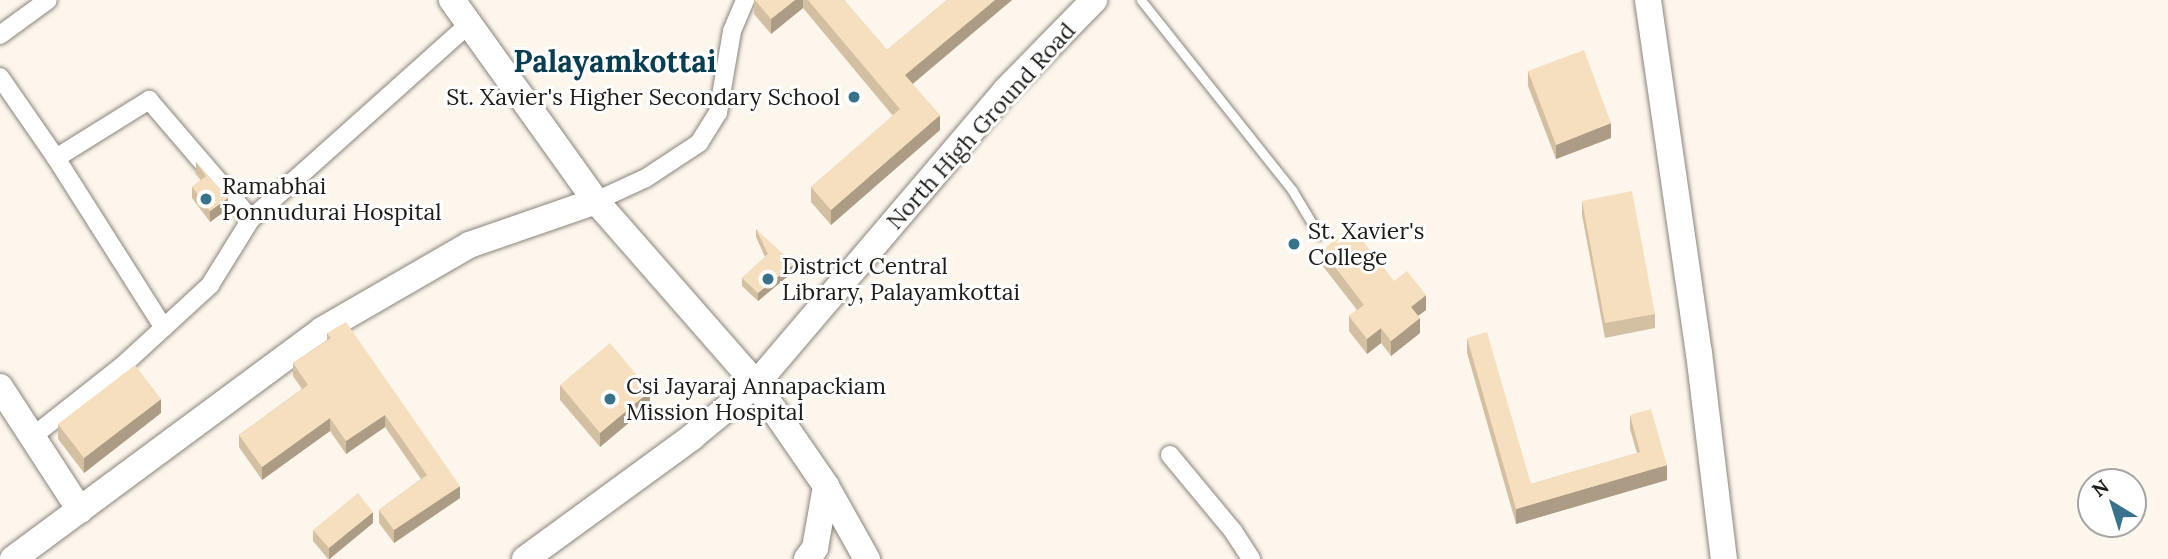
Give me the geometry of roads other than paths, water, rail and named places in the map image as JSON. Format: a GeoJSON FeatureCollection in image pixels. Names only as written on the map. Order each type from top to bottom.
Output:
{"type":"FeatureCollection","features":[{"type":"Feature","properties":{"kind":"street"},"geometry":{"type":"LineString","coordinates":[[0,35],[48,0]]}},
{"type":"Feature","properties":{"kind":"street"},"geometry":{"type":"LineString","coordinates":[[452,0],[596,201],[756,384],[826,485],[867,559]]}},
{"type":"Feature","properties":{"kind":"street"},"geometry":{"type":"LineString","coordinates":[[13,559],[322,330],[469,245],[596,201],[646,178],[699,143],[718,113],[732,31],[745,0]]}},
{"type":"Feature","properties":{"kind":"street","name":"North High Ground Road"},"geometry":{"type":"LineString","coordinates":[[525,559],[692,437],[756,384],[1006,90],[1094,0]]}},
{"type":"Feature","properties":{"kind":"street"},"geometry":{"type":"LineString","coordinates":[[1648,0],[1699,353],[1724,559]]}},
{"type":"Feature","properties":{"kind":"street"},"geometry":{"type":"LineString","coordinates":[[32,437],[122,366],[210,285],[251,219],[470,23]]}},
{"type":"Feature","properties":{"kind":"street"},"geometry":{"type":"LineString","coordinates":[[0,77],[56,158],[164,328]]}},
{"type":"Feature","properties":{"kind":"street"},"geometry":{"type":"LineString","coordinates":[[56,158],[149,100],[251,219]]}},
{"type":"Feature","properties":{"kind":"street"},"geometry":{"type":"LineString","coordinates":[[0,387],[80,510]]}},
{"type":"Feature","properties":{"kind":"street"},"geometry":{"type":"LineString","coordinates":[[1170,455],[1233,531],[1251,559]]}},
{"type":"Feature","properties":{"kind":"street"},"geometry":{"type":"LineString","coordinates":[[807,559],[815,548],[826,485]]}},
{"type":"Feature","properties":{"kind":"lane"},"geometry":{"type":"LineString","coordinates":[[1140,0],[1292,190],[1319,235]]}},
{"type":"Feature","properties":{"kind":"place","name":"St. Xavier's Higher Secondary School"},"geometry":{"type":"Point","coordinates":[854,97]}},
{"type":"Feature","properties":{"kind":"place","name":"Ramabhai Ponnudurai Hospital"},"geometry":{"type":"Point","coordinates":[206,199]}},
{"type":"Feature","properties":{"kind":"place","name":"St. Xavier's College"},"geometry":{"type":"Point","coordinates":[1294,244]}},
{"type":"Feature","properties":{"kind":"place","name":"District Central Library, Palayamkottai"},"geometry":{"type":"Point","coordinates":[768,279]}},
{"type":"Feature","properties":{"kind":"place","name":"Csi Jayaraj Annapackiam Mission Hospital"},"geometry":{"type":"Point","coordinates":[610,399]}},
{"type":"Feature","properties":{"kind":"district","name":"Palayamkottai"},"geometry":{"type":"Point","coordinates":[615,61]}}]}
